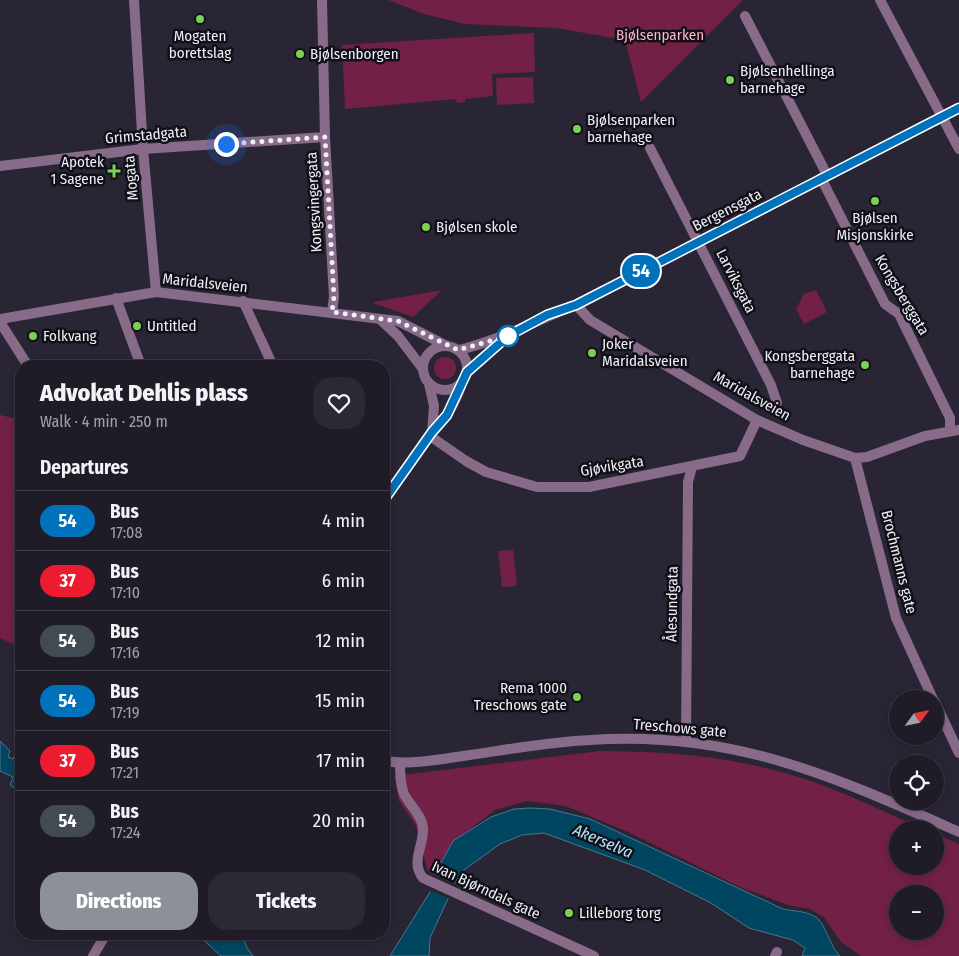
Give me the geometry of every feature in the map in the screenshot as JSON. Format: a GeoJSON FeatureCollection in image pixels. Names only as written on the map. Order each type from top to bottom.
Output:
{"type":"FeatureCollection","features":[{"type":"Feature","properties":{"kind":"street","name":"Mogata"},"geometry":{"type":"LineString","coordinates":[[134,0],[143,149],[156,292]]}},
{"type":"Feature","properties":{"kind":"street","name":"Kongsvingergata"},"geometry":{"type":"LineString","coordinates":[[322,0],[325,137],[334,297],[332,312]]}},
{"type":"Feature","properties":{"kind":"street"},"geometry":{"type":"LineString","coordinates":[[880,0],[959,149]]}},
{"type":"Feature","properties":{"kind":"street","name":"Kongsberggata"},"geometry":{"type":"LineString","coordinates":[[745,16],[886,304],[899,314],[950,418],[954,430]]}},
{"type":"Feature","properties":{"kind":"street","name":"Bergensgata"},"geometry":{"type":"LineString","coordinates":[[458,350],[508,336],[547,315],[576,305],[959,108]]}},
{"type":"Feature","properties":{"kind":"street","name":"Grimstadgata"},"geometry":{"type":"LineString","coordinates":[[0,166],[143,149],[325,137]]}},
{"type":"Feature","properties":{"kind":"street","name":"Larviksgata"},"geometry":{"type":"LineString","coordinates":[[650,148],[771,385],[777,403]]}},
{"type":"Feature","properties":{"kind":"street","name":"Maridalsveien"},"geometry":{"type":"LineString","coordinates":[[0,321],[156,292],[378,318],[410,325],[447,346]]}},
{"type":"Feature","properties":{"kind":"street"},"geometry":{"type":"LineString","coordinates":[[116,298],[139,360]]}},
{"type":"Feature","properties":{"kind":"street"},"geometry":{"type":"LineString","coordinates":[[243,302],[270,360]]}},
{"type":"Feature","properties":{"kind":"street","name":"Maridalsveien"},"geometry":{"type":"LineString","coordinates":[[576,305],[590,320],[757,420],[803,440],[855,458]]}},
{"type":"Feature","properties":{"kind":"street"},"geometry":{"type":"LineString","coordinates":[[378,318],[392,329],[423,368],[434,406],[431,434]]}},
{"type":"Feature","properties":{"kind":"street"},"geometry":{"type":"LineString","coordinates":[[0,321],[24,360]]}},
{"type":"Feature","properties":{"kind":"street","name":"Bergensgata"},"geometry":{"type":"LineString","coordinates":[[467,372],[508,336]]}},
{"type":"Feature","properties":{"kind":"street"},"geometry":{"type":"LineString","coordinates":[[390,492],[431,434],[442,423],[457,398],[467,372],[466,360],[458,350],[447,346],[441,346],[430,352],[426,357],[423,368]]}},
{"type":"Feature","properties":{"kind":"street"},"geometry":{"type":"LineString","coordinates":[[429,384],[443,390],[454,389],[462,383]]}},
{"type":"Feature","properties":{"kind":"street","name":"Gjøvikgata"},"geometry":{"type":"LineString","coordinates":[[431,434],[466,461],[486,472],[537,488],[589,487],[740,456],[757,420]]}},
{"type":"Feature","properties":{"kind":"street"},"geometry":{"type":"LineString","coordinates":[[855,458],[867,457],[925,436],[954,430]]}},
{"type":"Feature","properties":{"kind":"street","name":"Brochmanns gate"},"geometry":{"type":"LineString","coordinates":[[855,458],[896,618],[929,690]]}},
{"type":"Feature","properties":{"kind":"street","name":"Ålesundgata"},"geometry":{"type":"LineString","coordinates":[[686,742],[688,491],[692,467]]}},
{"type":"Feature","properties":{"kind":"street","name":"Brochmanns gate"},"geometry":{"type":"LineString","coordinates":[[944,721],[959,753]]}},
{"type":"Feature","properties":{"kind":"street","name":"Treschows gate"},"geometry":{"type":"LineString","coordinates":[[390,762],[400,763],[434,760],[588,740],[637,738],[686,742],[758,754],[816,771],[959,832]]}},
{"type":"Feature","properties":{"kind":"street","name":"Ivan Bjørndals gate"},"geometry":{"type":"LineString","coordinates":[[400,763],[402,790],[420,818],[423,828],[417,860],[418,870],[422,878],[594,956]]}},
{"type":"Feature","properties":{"kind":"street"},"geometry":{"type":"LineString","coordinates":[[93,956],[102,940]]}},
{"type":"Feature","properties":{"kind":"green space","name":"Bjølsenparken"},"geometry":{"type":"Polygon","coordinates":[[[388,0],[743,0],[641,102],[625,40],[556,28],[465,24],[424,14],[388,0]]]}},
{"type":"Feature","properties":{"kind":"green space"},"geometry":{"type":"Polygon","coordinates":[[[534,33],[535,72],[492,74],[493,96],[465,99],[465,102],[457,103],[456,99],[345,109],[342,45],[534,33]]]}},
{"type":"Feature","properties":{"kind":"green space"},"geometry":{"type":"Polygon","coordinates":[[[533,77],[534,103],[497,105],[496,78],[533,77]]]}},
{"type":"Feature","properties":{"kind":"green space"},"geometry":{"type":"Polygon","coordinates":[[[442,290],[413,317],[373,303],[374,302],[442,290]]]}},
{"type":"Feature","properties":{"kind":"green space"},"geometry":{"type":"Polygon","coordinates":[[[816,290],[827,312],[804,324],[796,309],[804,294],[816,290]]]}},
{"type":"Feature","properties":{"kind":"green space"},"geometry":{"type":"Polygon","coordinates":[[[445,357],[453,360],[456,368],[453,376],[445,379],[437,376],[434,368],[437,360],[445,357]]]}},
{"type":"Feature","properties":{"kind":"green space"},"geometry":{"type":"Polygon","coordinates":[[[0,415],[15,419],[15,645],[0,638],[0,415]]]}},
{"type":"Feature","properties":{"kind":"green space"},"geometry":{"type":"Polygon","coordinates":[[[513,550],[517,586],[502,587],[498,551],[513,550]]]}},
{"type":"Feature","properties":{"kind":"green space"},"geometry":{"type":"Polygon","coordinates":[[[600,751],[670,753],[739,762],[785,773],[820,784],[903,820],[889,820],[889,875],[944,875],[944,838],[959,844],[959,956],[861,956],[841,942],[824,917],[810,909],[788,905],[740,887],[628,832],[566,806],[527,801],[495,810],[465,833],[438,879],[428,871],[415,824],[399,801],[394,776],[600,751]]]}},
{"type":"Feature","properties":{"kind":"water"},"geometry":{"type":"Polygon","coordinates":[[[0,741],[10,751],[8,757],[13,759],[15,755],[15,789],[10,785],[13,777],[0,771],[0,741]]]}},
{"type":"Feature","properties":{"kind":"water","name":"Akerselva"},"geometry":{"type":"Polygon","coordinates":[[[514,809],[550,809],[590,819],[783,909],[810,914],[822,923],[836,952],[840,956],[802,956],[805,948],[793,940],[749,928],[711,903],[645,870],[544,833],[522,835],[500,844],[464,870],[457,879],[430,938],[429,956],[390,956],[430,892],[437,870],[453,841],[491,817],[514,809]]]}},
{"type":"Feature","properties":{"kind":"water"},"geometry":{"type":"Polygon","coordinates":[[[204,940],[244,940],[253,956],[221,956],[204,940]]]}},
{"type":"Feature","properties":{"kind":"pier"},"geometry":{"type":"Polygon","coordinates":[[[433,874],[458,885],[450,899],[428,890],[433,874]]]}},
{"type":"Feature","properties":{"kind":"bus line","name":"54"},"geometry":{"type":"LineString","coordinates":[[390,492],[432,432],[442,423],[457,398],[467,372],[508,336],[547,315],[576,305],[959,108]]}},
{"type":"Feature","properties":{"kind":"place","name":"Mogaten borettslag"},"geometry":{"type":"Point","coordinates":[200,19]}},
{"type":"Feature","properties":{"kind":"place","name":"Bjølsenborgen"},"geometry":{"type":"Point","coordinates":[300,54]}},
{"type":"Feature","properties":{"kind":"place","name":"Bjølsenhellinga barnehage"},"geometry":{"type":"Point","coordinates":[730,80]}},
{"type":"Feature","properties":{"kind":"place","name":"Bjølsenparken barnehage"},"geometry":{"type":"Point","coordinates":[577,129]}},
{"type":"Feature","properties":{"kind":"place","name":"Apotek 1 Sagene"},"geometry":{"type":"Point","coordinates":[114,171]}},
{"type":"Feature","properties":{"kind":"place","name":"Bjølsen Misjonskirke"},"geometry":{"type":"Point","coordinates":[875,201]}},
{"type":"Feature","properties":{"kind":"place","name":"Bjølsen skole"},"geometry":{"type":"Point","coordinates":[426,227]}},
{"type":"Feature","properties":{"kind":"place","name":"Untitled"},"geometry":{"type":"Point","coordinates":[137,326]}},
{"type":"Feature","properties":{"kind":"place","name":"Folkvang"},"geometry":{"type":"Point","coordinates":[33,336]}},
{"type":"Feature","properties":{"kind":"place","name":"Joker Maridalsveien"},"geometry":{"type":"Point","coordinates":[592,353]}},
{"type":"Feature","properties":{"kind":"place","name":"Kongsberggata barnehage"},"geometry":{"type":"Point","coordinates":[865,365]}},
{"type":"Feature","properties":{"kind":"place","name":"Rema 1000 Treschows gate"},"geometry":{"type":"Point","coordinates":[577,697]}},
{"type":"Feature","properties":{"kind":"place","name":"Lilleborg torg"},"geometry":{"type":"Point","coordinates":[569,913]}},
{"type":"Feature","properties":{"kind":"route"},"geometry":{"type":"LineString","coordinates":[[226,144],[325,137],[334,297],[332,312],[398,321],[410,325],[447,346],[458,350],[508,336]]}}]}
